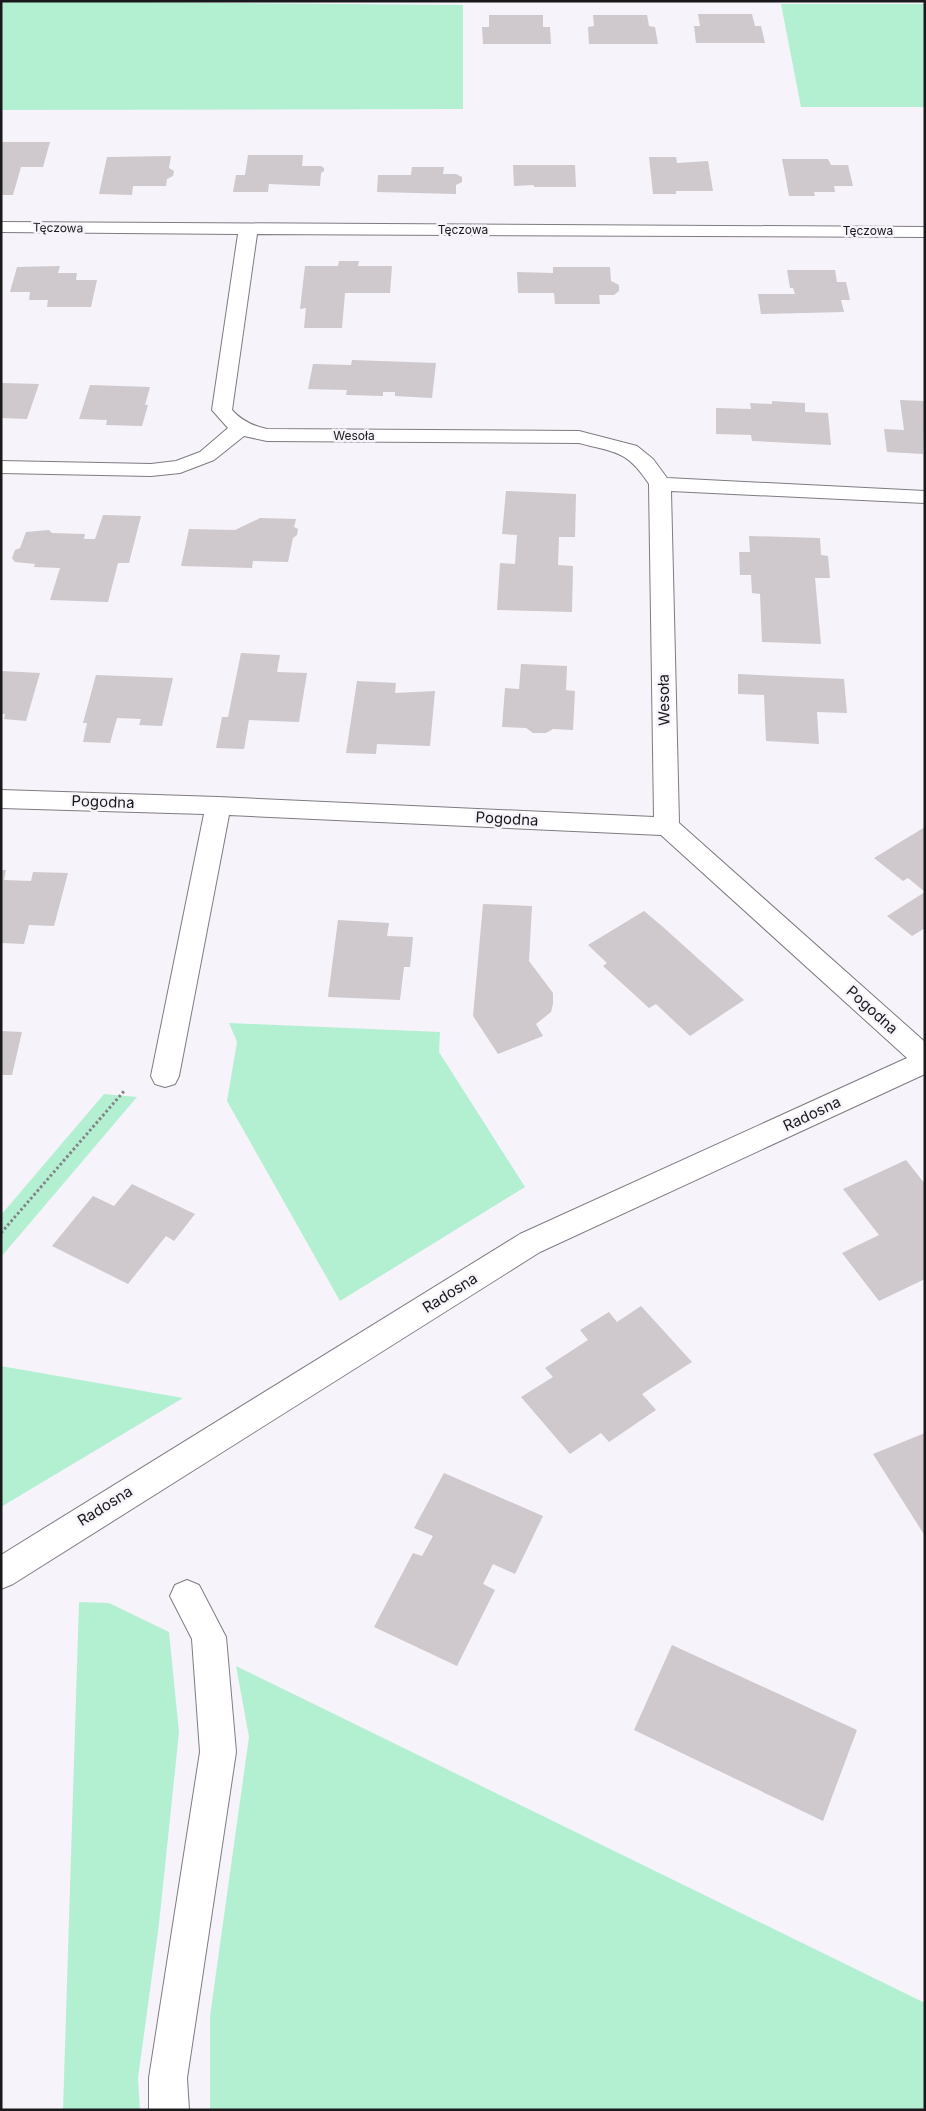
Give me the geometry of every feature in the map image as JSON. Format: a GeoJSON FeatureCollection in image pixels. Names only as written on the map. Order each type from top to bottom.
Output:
{"type":"FeatureCollection","features":[{"type":"Feature","properties":{"kind":"street","name":"Tęczowa"},"geometry":{"type":"LineString","coordinates":[[1,227],[248,230],[925,232]]}},
{"type":"Feature","properties":{"kind":"street","name":"Wesoła"},"geometry":{"type":"LineString","coordinates":[[248,230],[222,410],[230,422],[241,428],[267,435],[578,437],[630,450],[646,463],[660,484],[666,826]]}},
{"type":"Feature","properties":{"kind":"street"},"geometry":{"type":"LineString","coordinates":[[1,467],[151,470],[180,467],[207,456],[241,428]]}},
{"type":"Feature","properties":{"kind":"street"},"geometry":{"type":"LineString","coordinates":[[660,484],[925,496]]}},
{"type":"Feature","properties":{"kind":"street","name":"Pogodna"},"geometry":{"type":"LineString","coordinates":[[1,799],[218,806],[666,826],[925,1058]]}},
{"type":"Feature","properties":{"kind":"street"},"geometry":{"type":"LineString","coordinates":[[165,1076],[218,806]]}},
{"type":"Feature","properties":{"kind":"street","name":"Radosna"},"geometry":{"type":"LineString","coordinates":[[1,1573],[530,1243],[925,1062]]}},
{"type":"Feature","properties":{"kind":"street"},"geometry":{"type":"LineString","coordinates":[[169,2110],[168,2078],[218,1752],[209,1637],[187,1596]]}},
{"type":"Feature","properties":{"kind":"path"},"geometry":{"type":"LineString","coordinates":[[1,1233],[129,1086],[142,1079],[165,1076]]}},
{"type":"Feature","properties":{"kind":"green space"},"geometry":{"type":"Polygon","coordinates":[[[1,1],[463,5],[463,109],[1,110],[1,1]]]}},
{"type":"Feature","properties":{"kind":"green space"},"geometry":{"type":"Polygon","coordinates":[[[781,4],[925,4],[925,107],[801,107],[781,4]]]}},
{"type":"Feature","properties":{"kind":"green space"},"geometry":{"type":"Polygon","coordinates":[[[229,1023],[440,1032],[439,1052],[525,1187],[340,1301],[227,1101],[237,1042],[229,1023]]]}},
{"type":"Feature","properties":{"kind":"green space"},"geometry":{"type":"Polygon","coordinates":[[[104,1094],[137,1097],[1,1257],[1,1215],[104,1094]]]}},
{"type":"Feature","properties":{"kind":"green space"},"geometry":{"type":"Polygon","coordinates":[[[1,1366],[183,1398],[1,1507],[1,1366]]]}},
{"type":"Feature","properties":{"kind":"green space"},"geometry":{"type":"Polygon","coordinates":[[[79,1602],[109,1603],[169,1632],[179,1732],[159,1924],[138,2078],[140,2110],[63,2110],[79,1602]]]}},
{"type":"Feature","properties":{"kind":"green space"},"geometry":{"type":"Polygon","coordinates":[[[236,1666],[925,2003],[925,2110],[210,2110],[210,2016],[249,1737],[236,1666]]]}},
{"type":"Feature","properties":{"kind":"building"},"geometry":{"type":"Polygon","coordinates":[[[698,14],[752,14],[755,26],[761,26],[765,43],[696,43],[694,26],[700,26],[698,14]]]}},
{"type":"Feature","properties":{"kind":"building"},"geometry":{"type":"Polygon","coordinates":[[[489,15],[543,15],[543,27],[550,27],[551,44],[483,44],[482,27],[489,27],[489,15]]]}},
{"type":"Feature","properties":{"kind":"building"},"geometry":{"type":"Polygon","coordinates":[[[593,15],[647,15],[649,26],[655,27],[658,44],[589,44],[588,27],[594,26],[593,15]]]}},
{"type":"Feature","properties":{"kind":"building"},"geometry":{"type":"Polygon","coordinates":[[[1,142],[50,142],[43,167],[21,167],[13,195],[1,195],[1,142]]]}},
{"type":"Feature","properties":{"kind":"building"},"geometry":{"type":"Polygon","coordinates":[[[248,155],[303,155],[302,166],[321,166],[324,168],[324,171],[321,173],[320,186],[269,184],[268,192],[233,192],[236,175],[245,175],[248,155]]]}},
{"type":"Feature","properties":{"kind":"building"},"geometry":{"type":"Polygon","coordinates":[[[171,156],[169,168],[174,171],[173,176],[167,179],[166,186],[133,186],[132,195],[99,194],[107,157],[171,156]]]}},
{"type":"Feature","properties":{"kind":"building"},"geometry":{"type":"Polygon","coordinates":[[[649,157],[676,157],[677,163],[708,161],[713,191],[676,191],[676,194],[653,194],[649,157]]]}},
{"type":"Feature","properties":{"kind":"building"},"geometry":{"type":"Polygon","coordinates":[[[782,159],[828,159],[831,165],[848,165],[853,186],[834,186],[835,192],[814,192],[815,196],[789,196],[782,159]]]}},
{"type":"Feature","properties":{"kind":"building"},"geometry":{"type":"Polygon","coordinates":[[[513,165],[575,165],[576,187],[514,186],[513,165]]]}},
{"type":"Feature","properties":{"kind":"building"},"geometry":{"type":"Polygon","coordinates":[[[412,167],[444,167],[443,174],[456,174],[462,177],[462,182],[456,185],[456,194],[377,192],[378,175],[411,175],[412,167]]]}},
{"type":"Feature","properties":{"kind":"building"},"geometry":{"type":"Polygon","coordinates":[[[339,261],[359,261],[358,266],[392,266],[390,293],[345,293],[342,328],[304,328],[306,308],[300,309],[305,266],[338,266],[339,261]]]}},
{"type":"Feature","properties":{"kind":"building"},"geometry":{"type":"Polygon","coordinates":[[[60,266],[58,273],[77,273],[76,280],[97,280],[91,307],[47,307],[48,300],[29,300],[30,292],[10,292],[17,267],[60,266]]]}},
{"type":"Feature","properties":{"kind":"building"},"geometry":{"type":"Polygon","coordinates":[[[553,267],[610,267],[611,281],[619,285],[619,291],[614,295],[599,295],[600,304],[555,304],[554,293],[518,293],[517,272],[553,273],[553,267]]]}},
{"type":"Feature","properties":{"kind":"building"},"geometry":{"type":"Polygon","coordinates":[[[787,270],[835,270],[837,282],[846,282],[850,300],[841,300],[844,312],[761,314],[758,294],[795,294],[793,288],[790,288],[787,270]]]}},
{"type":"Feature","properties":{"kind":"building"},"geometry":{"type":"Polygon","coordinates":[[[352,360],[436,363],[432,398],[395,396],[395,392],[383,392],[383,396],[346,395],[347,390],[308,389],[313,364],[351,365],[352,360]]]}},
{"type":"Feature","properties":{"kind":"building"},"geometry":{"type":"Polygon","coordinates":[[[1,383],[39,384],[27,419],[1,418],[1,383]]]}},
{"type":"Feature","properties":{"kind":"building"},"geometry":{"type":"Polygon","coordinates":[[[90,385],[150,387],[145,405],[148,405],[142,426],[106,425],[107,420],[79,419],[90,385]]]}},
{"type":"Feature","properties":{"kind":"building"},"geometry":{"type":"Polygon","coordinates":[[[900,400],[925,401],[923,454],[887,452],[884,429],[904,430],[900,400]]]}},
{"type":"Feature","properties":{"kind":"building"},"geometry":{"type":"Polygon","coordinates":[[[772,401],[805,403],[805,412],[828,413],[831,445],[752,441],[751,435],[716,434],[716,408],[751,409],[750,403],[772,404],[772,401]]]}},
{"type":"Feature","properties":{"kind":"building"},"geometry":{"type":"Polygon","coordinates":[[[506,491],[576,494],[575,537],[559,537],[558,565],[573,566],[572,612],[497,610],[500,563],[515,564],[517,535],[502,534],[506,491]]]}},
{"type":"Feature","properties":{"kind":"building"},"geometry":{"type":"Polygon","coordinates":[[[103,515],[141,516],[129,563],[118,563],[108,602],[50,600],[60,568],[34,567],[35,564],[15,562],[12,558],[15,550],[20,548],[26,532],[49,530],[52,533],[85,534],[84,539],[95,539],[103,515]]]}},
{"type":"Feature","properties":{"kind":"building"},"geometry":{"type":"Polygon","coordinates":[[[260,518],[296,519],[294,527],[298,529],[297,535],[293,538],[288,562],[253,561],[252,568],[181,566],[189,529],[235,530],[260,518]]]}},
{"type":"Feature","properties":{"kind":"building"},"geometry":{"type":"Polygon","coordinates":[[[749,536],[820,538],[821,555],[828,556],[830,578],[815,578],[821,644],[762,642],[760,594],[752,593],[751,575],[740,575],[739,552],[750,552],[749,536]]]}},
{"type":"Feature","properties":{"kind":"building"},"geometry":{"type":"Polygon","coordinates":[[[241,653],[280,655],[277,672],[307,673],[299,722],[249,720],[244,749],[216,748],[222,717],[228,717],[241,653]]]}},
{"type":"Feature","properties":{"kind":"building"},"geometry":{"type":"Polygon","coordinates":[[[521,664],[567,666],[566,690],[575,691],[573,730],[553,729],[546,733],[533,733],[526,728],[502,727],[505,688],[519,689],[521,664]]]}},
{"type":"Feature","properties":{"kind":"building"},"geometry":{"type":"Polygon","coordinates":[[[1,671],[40,673],[26,721],[4,719],[5,714],[1,714],[1,671]]]}},
{"type":"Feature","properties":{"kind":"building"},"geometry":{"type":"Polygon","coordinates":[[[738,674],[844,679],[847,713],[817,712],[819,744],[766,741],[764,695],[738,694],[738,674]]]}},
{"type":"Feature","properties":{"kind":"building"},"geometry":{"type":"Polygon","coordinates":[[[96,675],[173,678],[162,726],[139,725],[141,719],[117,718],[110,743],[83,742],[87,723],[83,723],[96,675]]]}},
{"type":"Feature","properties":{"kind":"building"},"geometry":{"type":"Polygon","coordinates":[[[357,681],[396,683],[395,693],[435,691],[430,746],[377,744],[376,754],[346,753],[357,681]]]}},
{"type":"Feature","properties":{"kind":"building"},"geometry":{"type":"Polygon","coordinates":[[[925,827],[925,892],[908,878],[903,881],[874,858],[925,827]]]}},
{"type":"Feature","properties":{"kind":"building"},"geometry":{"type":"Polygon","coordinates":[[[1,870],[6,870],[4,880],[31,881],[33,872],[68,873],[54,926],[29,925],[24,944],[1,943],[1,870]]]}},
{"type":"Feature","properties":{"kind":"building"},"geometry":{"type":"Polygon","coordinates":[[[925,892],[925,928],[912,936],[887,916],[925,892]]]}},
{"type":"Feature","properties":{"kind":"building"},"geometry":{"type":"Polygon","coordinates":[[[483,904],[532,906],[529,961],[553,993],[551,1012],[536,1024],[543,1036],[498,1054],[473,1016],[483,904]]]}},
{"type":"Feature","properties":{"kind":"building"},"geometry":{"type":"Polygon","coordinates":[[[644,911],[744,1000],[690,1036],[656,1004],[649,1008],[603,966],[607,963],[588,945],[644,911]]]}},
{"type":"Feature","properties":{"kind":"building"},"geometry":{"type":"Polygon","coordinates":[[[338,920],[389,923],[387,936],[413,937],[410,967],[404,967],[400,1000],[328,997],[338,920]]]}},
{"type":"Feature","properties":{"kind":"building"},"geometry":{"type":"Polygon","coordinates":[[[1,1031],[22,1032],[12,1075],[1,1075],[1,1031]]]}},
{"type":"Feature","properties":{"kind":"building"},"geometry":{"type":"Polygon","coordinates":[[[906,1160],[925,1184],[925,1279],[879,1301],[842,1253],[879,1235],[843,1189],[906,1160]]]}},
{"type":"Feature","properties":{"kind":"building"},"geometry":{"type":"Polygon","coordinates":[[[132,1184],[195,1214],[174,1241],[166,1236],[128,1284],[52,1246],[93,1196],[114,1206],[132,1184]]]}},
{"type":"Feature","properties":{"kind":"building"},"geometry":{"type":"Polygon","coordinates":[[[641,1306],[692,1362],[642,1394],[656,1410],[609,1442],[601,1433],[570,1454],[521,1397],[553,1377],[545,1368],[588,1340],[580,1330],[609,1312],[617,1322],[641,1306]]]}},
{"type":"Feature","properties":{"kind":"building"},"geometry":{"type":"Polygon","coordinates":[[[925,1433],[925,1536],[873,1454],[925,1433]]]}},
{"type":"Feature","properties":{"kind":"building"},"geometry":{"type":"Polygon","coordinates":[[[444,1473],[543,1516],[515,1574],[493,1564],[483,1584],[495,1590],[457,1666],[374,1627],[413,1553],[422,1556],[433,1536],[414,1528],[444,1473]]]}},
{"type":"Feature","properties":{"kind":"building"},"geometry":{"type":"Polygon","coordinates":[[[672,1645],[857,1730],[823,1821],[634,1730],[672,1645]]]}}]}
